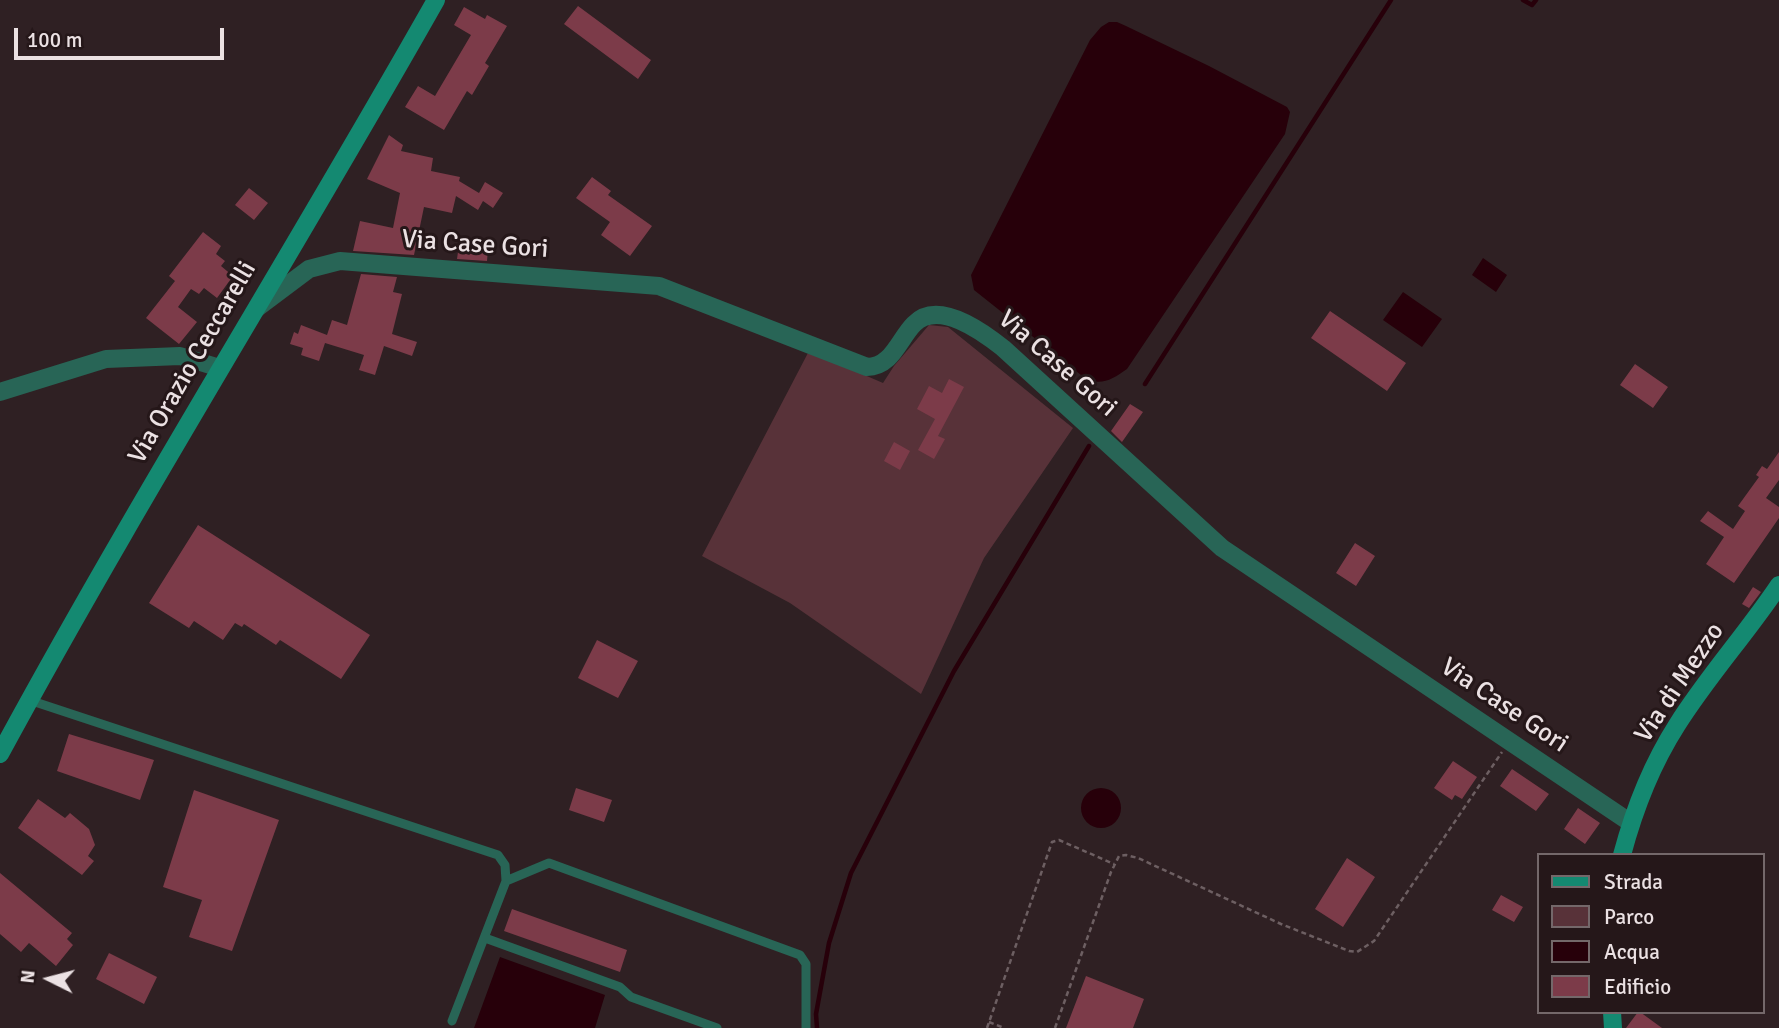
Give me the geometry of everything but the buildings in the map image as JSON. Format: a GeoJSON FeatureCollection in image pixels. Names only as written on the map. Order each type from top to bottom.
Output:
{"type":"FeatureCollection","features":[{"type":"Feature","properties":{"kind":"street","name":"Via Orazio Ceccarelli"},"geometry":{"type":"LineString","coordinates":[[0,754],[220,368],[436,0]]}},
{"type":"Feature","properties":{"kind":"street","name":"Via Case Gori"},"geometry":{"type":"LineString","coordinates":[[254,310],[309,269],[340,261],[659,286],[867,367],[876,367],[888,359],[921,318],[932,315],[946,316],[961,321],[976,328],[1003,348],[1222,548],[1631,822]]}},
{"type":"Feature","properties":{"kind":"street"},"geometry":{"type":"LineString","coordinates":[[0,392],[106,359],[121,357],[180,356],[220,368]]}},
{"type":"Feature","properties":{"kind":"street","name":"Via di Mezzo"},"geometry":{"type":"LineString","coordinates":[[1623,853],[1631,822],[1676,726],[1779,585]]}},
{"type":"Feature","properties":{"kind":"lane"},"geometry":{"type":"LineString","coordinates":[[29,700],[498,855],[505,864],[506,881],[452,1021]]}},
{"type":"Feature","properties":{"kind":"lane"},"geometry":{"type":"LineString","coordinates":[[506,881],[549,863],[800,955],[806,964],[806,1028]]}},
{"type":"Feature","properties":{"kind":"lane"},"geometry":{"type":"LineString","coordinates":[[485,938],[620,987],[631,997],[717,1028]]}},
{"type":"Feature","properties":{"kind":"path"},"geometry":{"type":"LineString","coordinates":[[1055,1028],[1119,856],[1138,858],[1281,924],[1357,952],[1374,941],[1509,741]]}},
{"type":"Feature","properties":{"kind":"path"},"geometry":{"type":"LineString","coordinates":[[987,1028],[1052,842],[1059,840],[1114,864]]}},
{"type":"Feature","properties":{"kind":"path"},"geometry":{"type":"LineString","coordinates":[[989,1022],[1004,1028]]}},
{"type":"Feature","properties":{"kind":"green space"},"geometry":{"type":"Polygon","coordinates":[[[929,325],[948,327],[1073,428],[984,558],[921,694],[790,603],[702,556],[809,351],[883,383],[929,325]]]}},
{"type":"Feature","properties":{"kind":"water"},"geometry":{"type":"Polygon","coordinates":[[[1109,22],[1117,22],[1209,66],[1287,107],[1290,112],[1285,134],[1127,369],[1112,378],[1097,382],[1086,379],[974,290],[971,275],[1090,40],[1109,22]]]}},
{"type":"Feature","properties":{"kind":"water"},"geometry":{"type":"Polygon","coordinates":[[[1483,258],[1507,275],[1496,292],[1472,275],[1483,258]]]}},
{"type":"Feature","properties":{"kind":"water"},"geometry":{"type":"Polygon","coordinates":[[[1403,292],[1442,319],[1422,347],[1383,320],[1403,292]]]}},
{"type":"Feature","properties":{"kind":"water"},"geometry":{"type":"Polygon","coordinates":[[[1101,788],[1109,789],[1115,794],[1120,800],[1120,816],[1115,822],[1109,827],[1101,828],[1093,827],[1087,822],[1082,816],[1081,808],[1082,800],[1087,794],[1093,789],[1101,788]]]}},
{"type":"Feature","properties":{"kind":"water"},"geometry":{"type":"Polygon","coordinates":[[[500,957],[605,995],[595,1028],[474,1028],[500,957]]]}},
{"type":"Feature","properties":{"kind":"waterway"},"geometry":{"type":"LineString","coordinates":[[1145,384],[1391,0]]}},
{"type":"Feature","properties":{"kind":"waterway"},"geometry":{"type":"LineString","coordinates":[[1523,0],[1532,5],[1536,0]]}},
{"type":"Feature","properties":{"kind":"waterway"},"geometry":{"type":"LineString","coordinates":[[817,1028],[816,1014],[829,943],[851,873],[954,671],[1089,446]]}}]}
